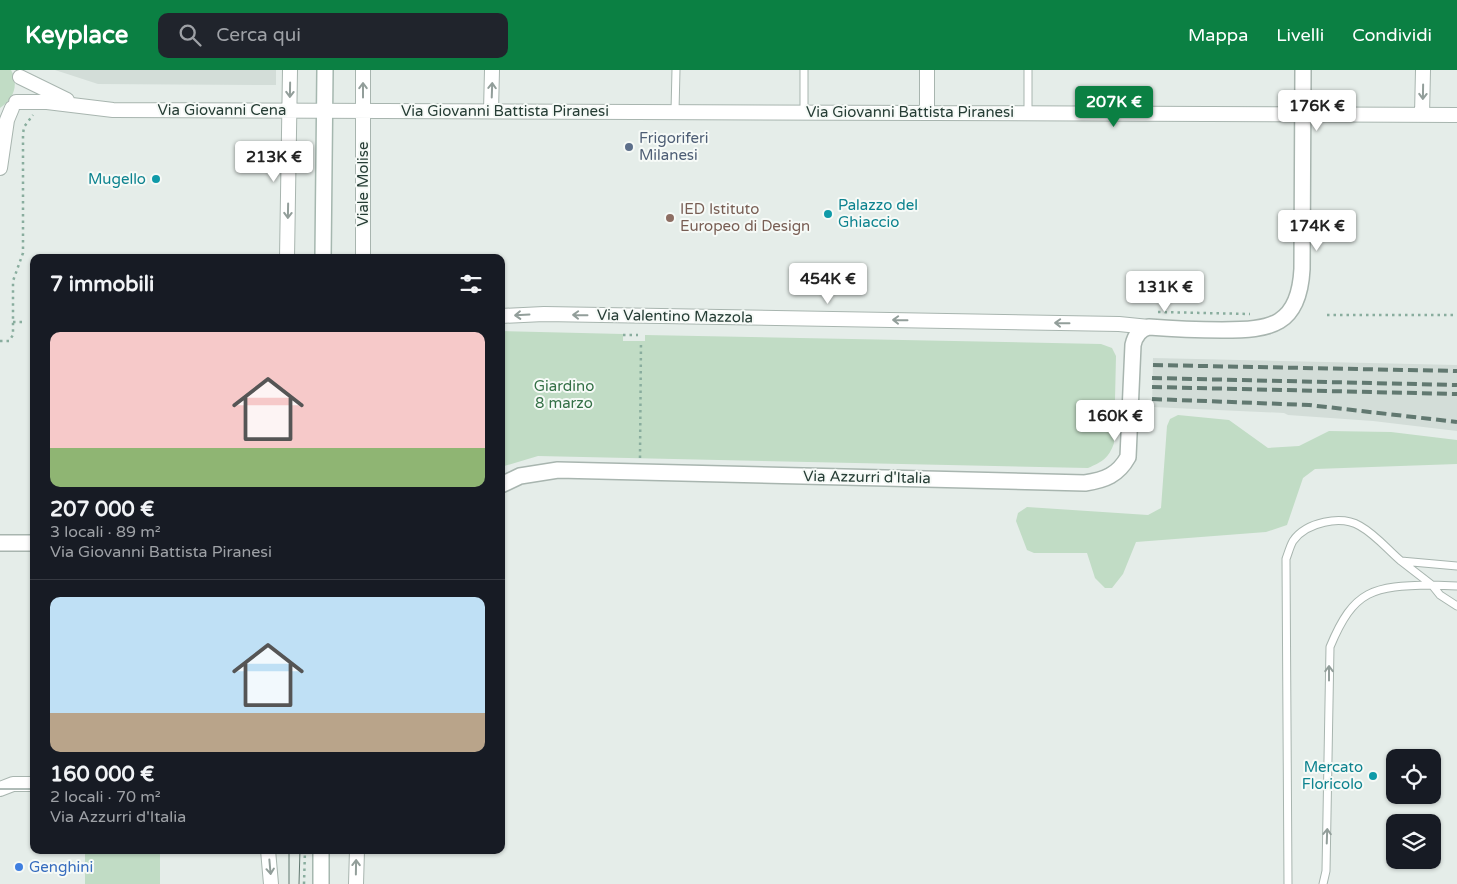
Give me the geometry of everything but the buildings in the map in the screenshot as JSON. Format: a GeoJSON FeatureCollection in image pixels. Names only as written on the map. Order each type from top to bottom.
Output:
{"type":"FeatureCollection","features":[{"type":"Feature","properties":{"kind":"street"},"geometry":{"type":"LineString","coordinates":[[288,254],[290,70]]}},
{"type":"Feature","properties":{"kind":"street"},"geometry":{"type":"LineString","coordinates":[[323,254],[325,70]]}},
{"type":"Feature","properties":{"kind":"street","name":"Viale Molise"},"geometry":{"type":"LineString","coordinates":[[363,70],[363,254]]}},
{"type":"Feature","properties":{"kind":"street"},"geometry":{"type":"LineString","coordinates":[[491,111],[492,70]]}},
{"type":"Feature","properties":{"kind":"street"},"geometry":{"type":"LineString","coordinates":[[927,70],[927,112]]}},
{"type":"Feature","properties":{"kind":"street"},"geometry":{"type":"LineString","coordinates":[[1149,327],[1178,329],[1266,328],[1277,323],[1294,306],[1300,291],[1302,269],[1302,70]]}},
{"type":"Feature","properties":{"kind":"street"},"geometry":{"type":"LineString","coordinates":[[1422,115],[1423,70]]}},
{"type":"Feature","properties":{"kind":"street","name":"Via Giovanni Cena"},"geometry":{"type":"LineString","coordinates":[[19,73],[81,107]]}},
{"type":"Feature","properties":{"kind":"street","name":"Via Giovanni Cena"},"geometry":{"type":"LineString","coordinates":[[9,108],[21,91],[19,73]]}},
{"type":"Feature","properties":{"kind":"street","name":"Via Giovanni Cena"},"geometry":{"type":"LineString","coordinates":[[9,108],[47,102],[100,110],[363,110]]}},
{"type":"Feature","properties":{"kind":"street"},"geometry":{"type":"LineString","coordinates":[[0,168],[9,108]]}},
{"type":"Feature","properties":{"kind":"street","name":"Via Giovanni Battista Piranesi"},"geometry":{"type":"LineString","coordinates":[[363,110],[1457,115]]}},
{"type":"Feature","properties":{"kind":"street","name":"Via Valentino Mazzola"},"geometry":{"type":"LineString","coordinates":[[505,316],[553,314],[1101,324],[1149,327]]}},
{"type":"Feature","properties":{"kind":"street","name":"Via Azzurri d'Italia"},"geometry":{"type":"LineString","coordinates":[[505,483],[520,476],[558,470],[1085,483],[1104,480],[1123,467],[1128,457],[1136,337],[1144,328],[1149,327]]}},
{"type":"Feature","properties":{"kind":"street","name":"Via Azzurri d'Italia"},"geometry":{"type":"LineString","coordinates":[[1133,360],[1137,349],[1147,337],[1160,331],[1178,329]]}},
{"type":"Feature","properties":{"kind":"street"},"geometry":{"type":"LineString","coordinates":[[0,543],[30,543]]}},
{"type":"Feature","properties":{"kind":"street"},"geometry":{"type":"LineString","coordinates":[[0,791],[13,784],[30,784]]}},
{"type":"Feature","properties":{"kind":"street"},"geometry":{"type":"LineString","coordinates":[[0,791],[30,792]]}},
{"type":"Feature","properties":{"kind":"street"},"geometry":{"type":"LineString","coordinates":[[268,854],[271,884]]}},
{"type":"Feature","properties":{"kind":"street"},"geometry":{"type":"LineString","coordinates":[[321,854],[321,884]]}},
{"type":"Feature","properties":{"kind":"street"},"geometry":{"type":"LineString","coordinates":[[356,884],[357,854]]}},
{"type":"Feature","properties":{"kind":"lane"},"geometry":{"type":"LineString","coordinates":[[676,70],[676,111]]}},
{"type":"Feature","properties":{"kind":"lane"},"geometry":{"type":"LineString","coordinates":[[804,70],[804,112]]}},
{"type":"Feature","properties":{"kind":"lane"},"geometry":{"type":"LineString","coordinates":[[1028,70],[1028,113]]}},
{"type":"Feature","properties":{"kind":"lane"},"geometry":{"type":"LineString","coordinates":[[1288,884],[1286,559],[1293,541],[1303,531],[1318,523],[1339,521],[1358,524],[1372,533],[1401,561],[1432,585],[1440,595],[1457,606]]}},
{"type":"Feature","properties":{"kind":"lane"},"geometry":{"type":"LineString","coordinates":[[1401,561],[1457,566]]}},
{"type":"Feature","properties":{"kind":"lane"},"geometry":{"type":"LineString","coordinates":[[1323,884],[1326,871],[1329,775],[1330,647],[1349,611],[1374,590],[1400,586],[1457,586]]}},
{"type":"Feature","properties":{"kind":"path"},"geometry":{"type":"LineString","coordinates":[[0,341],[12,339],[13,280],[23,253],[23,134],[24,127],[37,109]]}},
{"type":"Feature","properties":{"kind":"path"},"geometry":{"type":"LineString","coordinates":[[1327,315],[1457,315]]}},
{"type":"Feature","properties":{"kind":"path"},"geometry":{"type":"LineString","coordinates":[[13,322],[23,322]]}},
{"type":"Feature","properties":{"kind":"path"},"geometry":{"type":"LineString","coordinates":[[623,335],[638,335]]}},
{"type":"Feature","properties":{"kind":"path"},"geometry":{"type":"LineString","coordinates":[[640,460],[641,341]]}},
{"type":"Feature","properties":{"kind":"path"},"geometry":{"type":"LineString","coordinates":[[304,854],[304,884]]}},
{"type":"Feature","properties":{"kind":"shaded area"},"geometry":{"type":"Polygon","coordinates":[[[55,70],[276,70],[276,85],[98,84],[55,70]]]}},
{"type":"Feature","properties":{"kind":"shaded area"},"geometry":{"type":"Polygon","coordinates":[[[1153,358],[1457,365],[1457,431],[1373,421],[1288,415],[1284,413],[1152,407],[1153,358]]]}},
{"type":"Feature","properties":{"kind":"green space"},"geometry":{"type":"Polygon","coordinates":[[[0,70],[11,70],[15,86],[12,96],[0,108],[0,70]]]}},
{"type":"Feature","properties":{"kind":"green space","name":"Giardino 8 marzo"},"geometry":{"type":"Polygon","coordinates":[[[505,331],[623,334],[623,341],[645,341],[645,335],[1101,344],[1112,348],[1116,356],[1114,443],[1104,459],[1088,468],[538,456],[505,466],[505,331]]]}},
{"type":"Feature","properties":{"kind":"green space"},"geometry":{"type":"Polygon","coordinates":[[[1178,415],[1229,420],[1268,448],[1299,446],[1329,431],[1391,432],[1457,440],[1457,464],[1315,469],[1303,478],[1287,525],[1266,532],[1136,542],[1123,574],[1112,588],[1105,588],[1095,578],[1087,553],[1034,553],[1027,550],[1016,521],[1018,513],[1027,507],[1148,515],[1161,508],[1167,426],[1170,419],[1178,415]]]}},
{"type":"Feature","properties":{"kind":"green space"},"geometry":{"type":"Polygon","coordinates":[[[85,854],[160,854],[160,884],[85,884],[85,854]]]}},
{"type":"Feature","properties":{"kind":"tram line"},"geometry":{"type":"LineString","coordinates":[[0,789],[30,789]]}},
{"type":"Feature","properties":{"kind":"tram line"},"geometry":{"type":"LineString","coordinates":[[289,854],[289,884]]}},
{"type":"Feature","properties":{"kind":"tram line"},"geometry":{"type":"LineString","coordinates":[[299,884],[300,854]]}},
{"type":"Feature","properties":{"kind":"railway"},"geometry":{"type":"LineString","coordinates":[[1153,365],[1457,371]]}},
{"type":"Feature","properties":{"kind":"railway"},"geometry":{"type":"LineString","coordinates":[[1152,378],[1457,385]]}},
{"type":"Feature","properties":{"kind":"railway"},"geometry":{"type":"LineString","coordinates":[[1152,387],[1457,394]]}},
{"type":"Feature","properties":{"kind":"railway"},"geometry":{"type":"LineString","coordinates":[[1152,399],[1309,405],[1457,422]]}},
{"type":"Feature","properties":{"kind":"place","name":"Frigoriferi Milanesi"},"geometry":{"type":"Point","coordinates":[629,147]}},
{"type":"Feature","properties":{"kind":"place","name":"Mugello"},"geometry":{"type":"Point","coordinates":[156,179]}},
{"type":"Feature","properties":{"kind":"place","name":"Palazzo del Ghiaccio"},"geometry":{"type":"Point","coordinates":[828,214]}},
{"type":"Feature","properties":{"kind":"place","name":"IED Istituto Europeo di Design"},"geometry":{"type":"Point","coordinates":[670,218]}},
{"type":"Feature","properties":{"kind":"place","name":"Mercato Floricolo"},"geometry":{"type":"Point","coordinates":[1373,776]}},
{"type":"Feature","properties":{"kind":"place","name":"Genghini"},"geometry":{"type":"Point","coordinates":[19,867]}}]}
